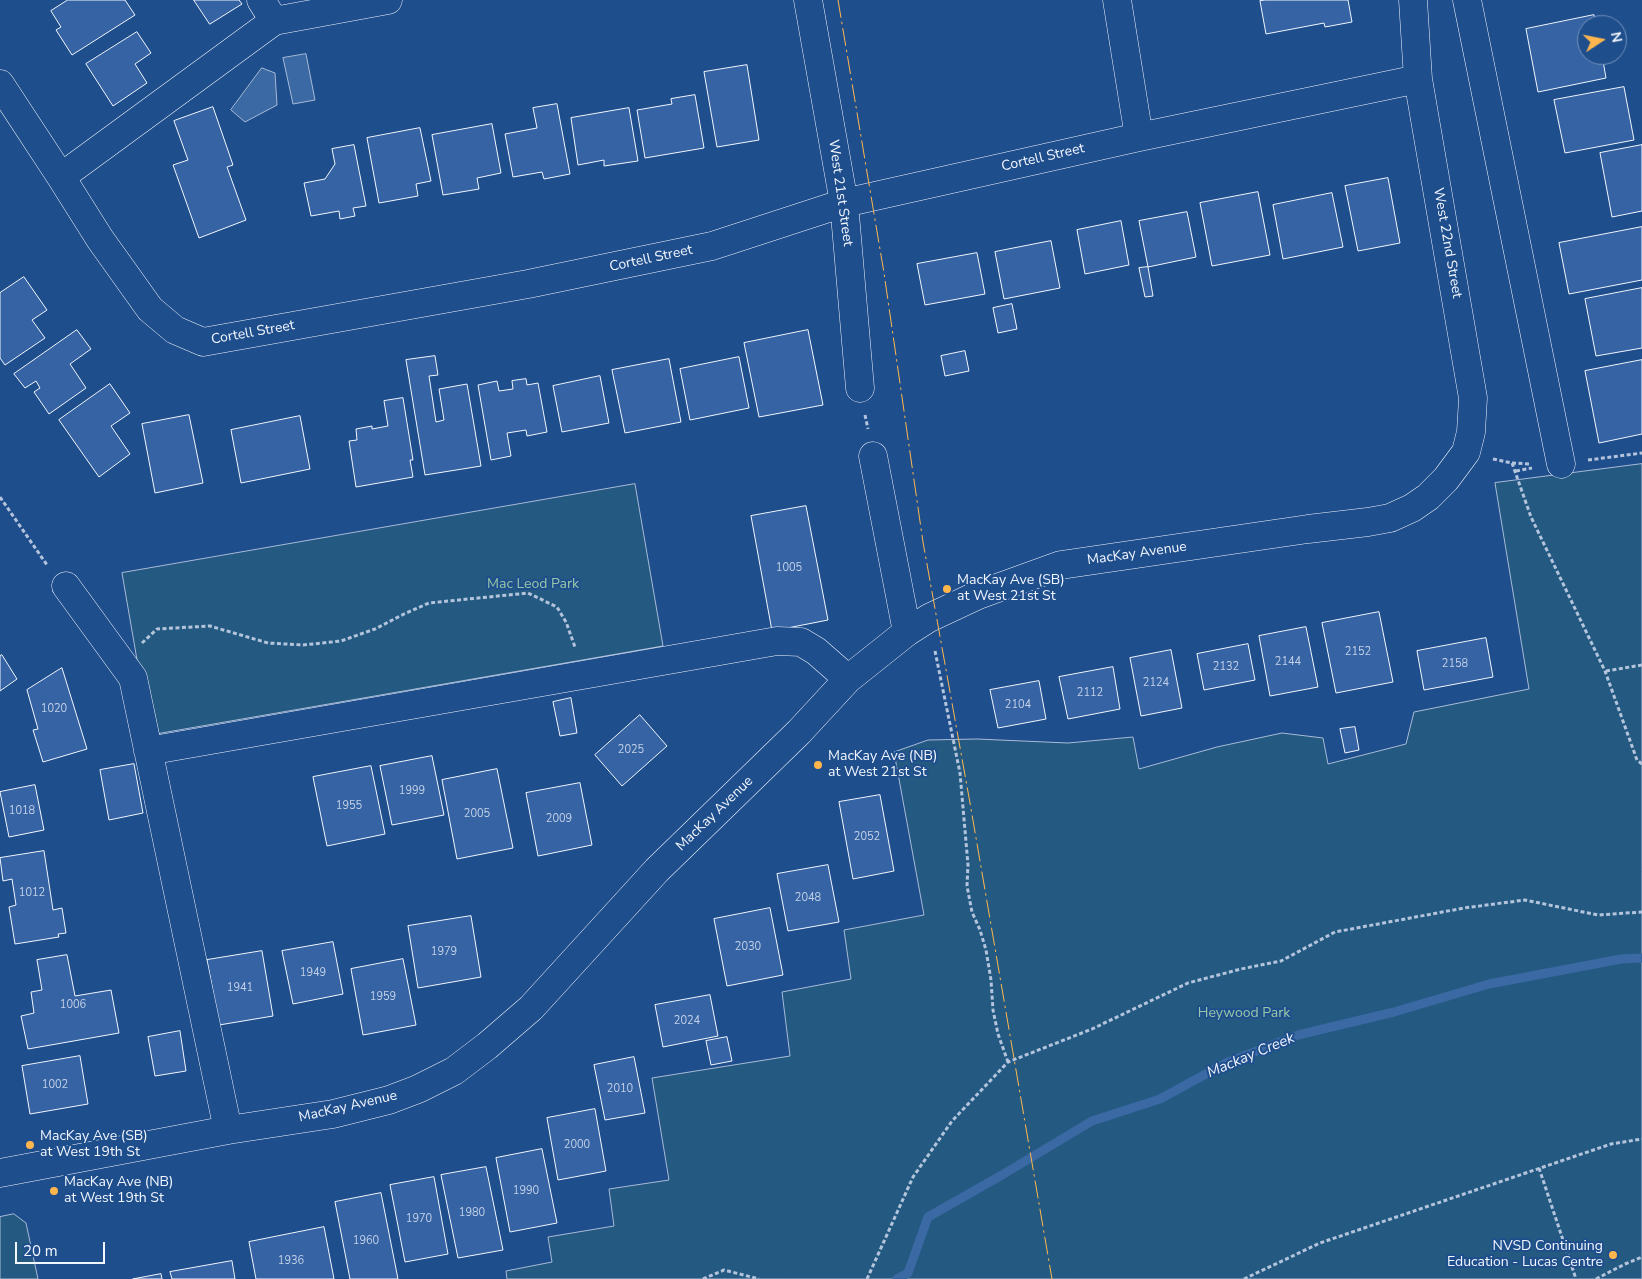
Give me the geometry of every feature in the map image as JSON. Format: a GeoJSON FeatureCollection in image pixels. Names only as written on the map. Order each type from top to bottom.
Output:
{"type":"FeatureCollection","features":[{"type":"Feature","properties":{"kind":"street"},"geometry":{"type":"LineString","coordinates":[[61,177],[267,10],[388,0]]}},
{"type":"Feature","properties":{"kind":"street","name":"West 21st Street"},"geometry":{"type":"LineString","coordinates":[[808,0],[844,203],[860,388]]}},
{"type":"Feature","properties":{"kind":"street"},"geometry":{"type":"LineString","coordinates":[[1117,0],[1139,137]]}},
{"type":"Feature","properties":{"kind":"street","name":"West 22nd Street"},"geometry":{"type":"LineString","coordinates":[[1413,0],[1418,79],[1473,398],[1471,432],[1466,452],[1446,479]]}},
{"type":"Feature","properties":{"kind":"street"},"geometry":{"type":"LineString","coordinates":[[1467,0],[1561,464]]}},
{"type":"Feature","properties":{"kind":"street","name":"Cortell Street"},"geometry":{"type":"LineString","coordinates":[[0,84],[100,239],[150,309],[175,330],[203,342],[528,284],[712,246],[844,203],[1139,137],[1418,79]]}},
{"type":"Feature","properties":{"kind":"street"},"geometry":{"type":"LineString","coordinates":[[873,456],[907,632]]}},
{"type":"Feature","properties":{"kind":"street","name":"MacKay Avenue"},"geometry":{"type":"LineString","coordinates":[[0,1173],[228,1130],[333,1114],[389,1100],[454,1072],[531,1008],[657,870],[799,732],[848,679],[907,632],[929,618],[978,595],[1061,565],[1390,518],[1412,508],[1428,497],[1446,479]]}},
{"type":"Feature","properties":{"kind":"street"},"geometry":{"type":"LineString","coordinates":[[66,586],[133,678],[228,1130]]}},
{"type":"Feature","properties":{"kind":"street"},"geometry":{"type":"LineString","coordinates":[[148,751],[777,641],[801,642],[816,651],[848,679]]}},
{"type":"Feature","properties":{"kind":"path"},"geometry":{"type":"LineString","coordinates":[[860,388],[873,456]]}},
{"type":"Feature","properties":{"kind":"path"},"geometry":{"type":"LineString","coordinates":[[1466,452],[1512,463],[1531,518],[1605,671],[1637,760],[1642,764]]}},
{"type":"Feature","properties":{"kind":"path"},"geometry":{"type":"LineString","coordinates":[[1561,464],[1642,453]]}},
{"type":"Feature","properties":{"kind":"path"},"geometry":{"type":"LineString","coordinates":[[0,497],[51,569],[66,586]]}},
{"type":"Feature","properties":{"kind":"path"},"geometry":{"type":"LineString","coordinates":[[122,662],[157,629],[210,626],[268,643],[303,645],[341,641],[375,630],[404,614],[429,604],[528,593],[557,607],[566,622],[585,675]]}},
{"type":"Feature","properties":{"kind":"path"},"geometry":{"type":"LineString","coordinates":[[935,651],[960,773],[968,864],[967,886],[972,912],[986,950],[993,1010],[998,1034],[1008,1062]]}},
{"type":"Feature","properties":{"kind":"path"},"geometry":{"type":"LineString","coordinates":[[1605,671],[1642,664]]}},
{"type":"Feature","properties":{"kind":"path"},"geometry":{"type":"LineString","coordinates":[[867,1279],[913,1177],[952,1120],[1008,1062],[1092,1029],[1188,982],[1282,961],[1335,932],[1464,908],[1525,900],[1598,915],[1642,912]]}},
{"type":"Feature","properties":{"kind":"path"},"geometry":{"type":"LineString","coordinates":[[1244,1279],[1320,1243],[1610,1144],[1642,1139]]}},
{"type":"Feature","properties":{"kind":"path"},"geometry":{"type":"LineString","coordinates":[[1539,1168],[1576,1279]]}},
{"type":"Feature","properties":{"kind":"path"},"geometry":{"type":"LineString","coordinates":[[1596,1279],[1642,1257]]}},
{"type":"Feature","properties":{"kind":"path"},"geometry":{"type":"LineString","coordinates":[[703,1279],[724,1270],[759,1279]]}},
{"type":"Feature","properties":{"kind":"green space","name":"Heywood Park"},"geometry":{"type":"Polygon","coordinates":[[[1642,464],[1642,1279],[507,1279],[506,1271],[552,1262],[548,1237],[614,1226],[609,1189],[669,1180],[652,1078],[790,1056],[782,992],[851,979],[844,930],[924,915],[894,752],[928,740],[977,739],[1068,743],[1133,737],[1139,769],[1217,747],[1282,733],[1323,738],[1328,764],[1406,744],[1414,712],[1529,689],[1495,483],[1642,464]]]}},
{"type":"Feature","properties":{"kind":"green space","name":"Mac Leod Park"},"geometry":{"type":"Polygon","coordinates":[[[635,484],[663,646],[150,735],[122,573],[635,484]]]}},
{"type":"Feature","properties":{"kind":"green space"},"geometry":{"type":"Polygon","coordinates":[[[14,1214],[26,1223],[38,1279],[0,1279],[0,1217],[14,1214]]]}},
{"type":"Feature","properties":{"kind":"shaded area"},"geometry":{"type":"Polygon","coordinates":[[[306,54],[315,100],[293,104],[283,58],[306,54]]]}},
{"type":"Feature","properties":{"kind":"shaded area"},"geometry":{"type":"Polygon","coordinates":[[[262,68],[275,73],[277,105],[245,122],[231,110],[262,68]]]}},
{"type":"Feature","properties":{"kind":"building"},"geometry":{"type":"Polygon","coordinates":[[[68,0],[125,0],[135,15],[72,55],[56,30],[61,27],[51,11],[68,0]]]}},
{"type":"Feature","properties":{"kind":"building"},"geometry":{"type":"Polygon","coordinates":[[[194,0],[239,0],[242,4],[210,24],[194,0]]]}},
{"type":"Feature","properties":{"kind":"building"},"geometry":{"type":"Polygon","coordinates":[[[1348,0],[1352,22],[1325,27],[1324,23],[1266,34],[1260,1],[1348,0]]]}},
{"type":"Feature","properties":{"kind":"building"},"geometry":{"type":"Polygon","coordinates":[[[1577,18],[1577,65],[1604,65],[1606,78],[1538,92],[1526,29],[1577,18]]]}},
{"type":"Feature","properties":{"kind":"building"},"geometry":{"type":"Polygon","coordinates":[[[137,32],[151,53],[135,64],[147,83],[113,106],[86,64],[137,32]]]}},
{"type":"Feature","properties":{"kind":"building"},"geometry":{"type":"Polygon","coordinates":[[[747,65],[759,140],[717,147],[704,72],[747,65]]]}},
{"type":"Feature","properties":{"kind":"building"},"geometry":{"type":"Polygon","coordinates":[[[1624,87],[1634,140],[1565,153],[1554,100],[1624,87]]]}},
{"type":"Feature","properties":{"kind":"building"},"geometry":{"type":"Polygon","coordinates":[[[695,95],[704,148],[645,158],[637,110],[672,104],[671,99],[695,95]]]}},
{"type":"Feature","properties":{"kind":"building"},"geometry":{"type":"Polygon","coordinates":[[[557,104],[570,174],[544,179],[542,172],[513,177],[505,134],[537,128],[533,108],[557,104]]]}},
{"type":"Feature","properties":{"kind":"building"},"geometry":{"type":"Polygon","coordinates":[[[213,107],[233,165],[227,167],[246,220],[199,238],[173,165],[188,160],[174,121],[213,107]]]}},
{"type":"Feature","properties":{"kind":"building"},"geometry":{"type":"Polygon","coordinates":[[[629,108],[638,161],[604,166],[604,160],[578,165],[571,118],[629,108]]]}},
{"type":"Feature","properties":{"kind":"building"},"geometry":{"type":"Polygon","coordinates":[[[492,124],[501,173],[477,178],[479,189],[443,195],[432,135],[492,124]]]}},
{"type":"Feature","properties":{"kind":"building"},"geometry":{"type":"Polygon","coordinates":[[[420,128],[431,181],[416,184],[418,196],[379,203],[367,138],[420,128]]]}},
{"type":"Feature","properties":{"kind":"building"},"geometry":{"type":"Polygon","coordinates":[[[354,145],[366,206],[353,208],[355,216],[340,219],[339,211],[311,216],[304,183],[325,179],[335,164],[332,149],[354,145]]]}},
{"type":"Feature","properties":{"kind":"building"},"geometry":{"type":"Polygon","coordinates":[[[1642,145],[1642,211],[1612,217],[1600,153],[1642,145]]]}},
{"type":"Feature","properties":{"kind":"building"},"geometry":{"type":"Polygon","coordinates":[[[1388,178],[1400,243],[1358,251],[1345,186],[1388,178]]]}},
{"type":"Feature","properties":{"kind":"building"},"geometry":{"type":"Polygon","coordinates":[[[1258,192],[1270,255],[1212,266],[1200,203],[1258,192]]]}},
{"type":"Feature","properties":{"kind":"building"},"geometry":{"type":"Polygon","coordinates":[[[1332,193],[1343,247],[1283,259],[1273,205],[1332,193]]]}},
{"type":"Feature","properties":{"kind":"building"},"geometry":{"type":"Polygon","coordinates":[[[1187,212],[1196,257],[1148,267],[1139,221],[1187,212]]]}},
{"type":"Feature","properties":{"kind":"building"},"geometry":{"type":"Polygon","coordinates":[[[1121,221],[1129,265],[1085,274],[1077,230],[1121,221]]]}},
{"type":"Feature","properties":{"kind":"building"},"geometry":{"type":"Polygon","coordinates":[[[1642,227],[1642,280],[1569,294],[1559,243],[1642,227]]]}},
{"type":"Feature","properties":{"kind":"building"},"geometry":{"type":"Polygon","coordinates":[[[1051,241],[1060,288],[1004,299],[995,252],[1051,241]]]}},
{"type":"Feature","properties":{"kind":"building"},"geometry":{"type":"Polygon","coordinates":[[[977,253],[985,294],[925,305],[917,264],[977,253]]]}},
{"type":"Feature","properties":{"kind":"building"},"geometry":{"type":"Polygon","coordinates":[[[1148,267],[1153,296],[1145,297],[1139,268],[1148,267]]]}},
{"type":"Feature","properties":{"kind":"building"},"geometry":{"type":"Polygon","coordinates":[[[24,277],[47,310],[32,320],[45,338],[5,365],[0,358],[0,293],[24,277]]]}},
{"type":"Feature","properties":{"kind":"building"},"geometry":{"type":"Polygon","coordinates":[[[1642,288],[1642,348],[1596,356],[1585,299],[1642,288]]]}},
{"type":"Feature","properties":{"kind":"building"},"geometry":{"type":"Polygon","coordinates":[[[1012,304],[1017,329],[998,333],[993,308],[1012,304]]]}},
{"type":"Feature","properties":{"kind":"building"},"geometry":{"type":"Polygon","coordinates":[[[77,330],[91,349],[70,364],[86,388],[49,414],[34,392],[40,388],[36,381],[25,388],[14,374],[77,330]]]}},
{"type":"Feature","properties":{"kind":"building"},"geometry":{"type":"Polygon","coordinates":[[[808,330],[823,405],[759,417],[744,343],[808,330]]]}},
{"type":"Feature","properties":{"kind":"building"},"geometry":{"type":"Polygon","coordinates":[[[965,351],[969,371],[945,376],[941,356],[965,351]]]}},
{"type":"Feature","properties":{"kind":"building"},"geometry":{"type":"Polygon","coordinates":[[[435,356],[438,375],[429,376],[436,422],[444,420],[439,389],[467,384],[481,466],[425,475],[406,360],[435,356]]]}},
{"type":"Feature","properties":{"kind":"building"},"geometry":{"type":"Polygon","coordinates":[[[739,357],[749,408],[690,420],[680,369],[739,357]]]}},
{"type":"Feature","properties":{"kind":"building"},"geometry":{"type":"Polygon","coordinates":[[[669,359],[681,422],[625,433],[612,370],[669,359]]]}},
{"type":"Feature","properties":{"kind":"building"},"geometry":{"type":"Polygon","coordinates":[[[1642,360],[1642,434],[1599,443],[1585,371],[1642,360]]]}},
{"type":"Feature","properties":{"kind":"building"},"geometry":{"type":"Polygon","coordinates":[[[600,376],[609,423],[562,432],[553,386],[600,376]]]}},
{"type":"Feature","properties":{"kind":"building"},"geometry":{"type":"Polygon","coordinates":[[[526,379],[527,385],[538,383],[547,432],[527,436],[526,430],[507,433],[511,456],[491,460],[478,385],[497,381],[499,391],[513,389],[512,381],[526,379]]]}},
{"type":"Feature","properties":{"kind":"building"},"geometry":{"type":"Polygon","coordinates":[[[110,384],[130,413],[111,426],[130,454],[99,477],[59,420],[110,384]]]}},
{"type":"Feature","properties":{"kind":"building"},"geometry":{"type":"Polygon","coordinates":[[[403,398],[413,460],[410,460],[413,477],[356,487],[349,441],[357,440],[356,429],[388,426],[384,401],[403,398]]]}},
{"type":"Feature","properties":{"kind":"building"},"geometry":{"type":"Polygon","coordinates":[[[189,415],[203,483],[155,493],[142,424],[189,415]]]}},
{"type":"Feature","properties":{"kind":"building"},"geometry":{"type":"Polygon","coordinates":[[[300,416],[310,469],[241,483],[231,430],[300,416]]]}},
{"type":"Feature","properties":{"kind":"building"},"geometry":{"type":"Polygon","coordinates":[[[806,506],[828,620],[772,631],[751,516],[806,506]]]}},
{"type":"Feature","properties":{"kind":"building"},"geometry":{"type":"Polygon","coordinates":[[[1379,612],[1393,682],[1336,693],[1322,623],[1379,612]]]}},
{"type":"Feature","properties":{"kind":"building"},"geometry":{"type":"Polygon","coordinates":[[[1306,627],[1318,687],[1270,696],[1259,636],[1306,627]]]}},
{"type":"Feature","properties":{"kind":"building"},"geometry":{"type":"Polygon","coordinates":[[[1486,638],[1493,677],[1424,690],[1417,651],[1486,638]]]}},
{"type":"Feature","properties":{"kind":"building"},"geometry":{"type":"Polygon","coordinates":[[[1248,644],[1255,680],[1204,690],[1197,654],[1248,644]]]}},
{"type":"Feature","properties":{"kind":"building"},"geometry":{"type":"Polygon","coordinates":[[[1171,650],[1182,708],[1141,716],[1130,658],[1171,650]]]}},
{"type":"Feature","properties":{"kind":"building"},"geometry":{"type":"Polygon","coordinates":[[[2,655],[17,679],[0,691],[0,656],[2,655]]]}},
{"type":"Feature","properties":{"kind":"building"},"geometry":{"type":"Polygon","coordinates":[[[1113,667],[1120,709],[1068,719],[1059,677],[1113,667]]]}},
{"type":"Feature","properties":{"kind":"building"},"geometry":{"type":"Polygon","coordinates":[[[62,668],[87,749],[43,762],[33,730],[38,729],[27,690],[62,668]]]}},
{"type":"Feature","properties":{"kind":"building"},"geometry":{"type":"Polygon","coordinates":[[[1039,681],[1046,719],[998,728],[990,690],[1039,681]]]}},
{"type":"Feature","properties":{"kind":"building"},"geometry":{"type":"Polygon","coordinates":[[[571,698],[577,733],[560,736],[553,702],[571,698]]]}},
{"type":"Feature","properties":{"kind":"building"},"geometry":{"type":"Polygon","coordinates":[[[640,715],[667,746],[622,786],[595,755],[640,715]]]}},
{"type":"Feature","properties":{"kind":"building"},"geometry":{"type":"Polygon","coordinates":[[[1355,727],[1359,750],[1345,753],[1340,729],[1355,727]]]}},
{"type":"Feature","properties":{"kind":"building"},"geometry":{"type":"Polygon","coordinates":[[[432,756],[444,815],[392,825],[380,766],[432,756]]]}},
{"type":"Feature","properties":{"kind":"building"},"geometry":{"type":"Polygon","coordinates":[[[134,764],[143,813],[109,820],[100,770],[134,764]]]}},
{"type":"Feature","properties":{"kind":"building"},"geometry":{"type":"Polygon","coordinates":[[[371,766],[385,834],[327,846],[313,777],[371,766]]]}},
{"type":"Feature","properties":{"kind":"building"},"geometry":{"type":"Polygon","coordinates":[[[497,769],[513,848],[457,859],[442,780],[497,769]]]}},
{"type":"Feature","properties":{"kind":"building"},"geometry":{"type":"Polygon","coordinates":[[[580,783],[592,845],[538,856],[526,793],[580,783]]]}},
{"type":"Feature","properties":{"kind":"building"},"geometry":{"type":"Polygon","coordinates":[[[35,785],[44,830],[9,837],[0,792],[35,785]]]}},
{"type":"Feature","properties":{"kind":"building"},"geometry":{"type":"Polygon","coordinates":[[[880,795],[894,871],[853,879],[839,802],[880,795]]]}},
{"type":"Feature","properties":{"kind":"building"},"geometry":{"type":"Polygon","coordinates":[[[44,851],[53,910],[62,908],[66,933],[58,934],[59,937],[15,944],[9,907],[16,905],[12,879],[3,881],[0,858],[44,851]]]}},
{"type":"Feature","properties":{"kind":"building"},"geometry":{"type":"Polygon","coordinates":[[[828,865],[839,922],[788,931],[777,874],[828,865]]]}},
{"type":"Feature","properties":{"kind":"building"},"geometry":{"type":"Polygon","coordinates":[[[770,908],[783,975],[727,986],[714,919],[770,908]]]}},
{"type":"Feature","properties":{"kind":"building"},"geometry":{"type":"Polygon","coordinates":[[[471,916],[481,977],[418,988],[408,926],[471,916]]]}},
{"type":"Feature","properties":{"kind":"building"},"geometry":{"type":"Polygon","coordinates":[[[333,942],[343,994],[293,1004],[282,951],[333,942]]]}},
{"type":"Feature","properties":{"kind":"building"},"geometry":{"type":"Polygon","coordinates":[[[262,951],[273,1016],[219,1025],[207,960],[262,951]]]}},
{"type":"Feature","properties":{"kind":"building"},"geometry":{"type":"Polygon","coordinates":[[[67,955],[75,996],[111,990],[119,1033],[28,1049],[21,1016],[34,1013],[31,992],[42,990],[37,960],[67,955]]]}},
{"type":"Feature","properties":{"kind":"building"},"geometry":{"type":"Polygon","coordinates":[[[403,959],[416,1025],[363,1035],[351,969],[403,959]]]}},
{"type":"Feature","properties":{"kind":"building"},"geometry":{"type":"Polygon","coordinates":[[[710,995],[718,1036],[663,1047],[655,1005],[710,995]]]}},
{"type":"Feature","properties":{"kind":"building"},"geometry":{"type":"Polygon","coordinates":[[[180,1031],[186,1071],[155,1076],[148,1037],[180,1031]]]}},
{"type":"Feature","properties":{"kind":"building"},"geometry":{"type":"Polygon","coordinates":[[[727,1037],[732,1061],[711,1065],[706,1041],[727,1037]]]}},
{"type":"Feature","properties":{"kind":"building"},"geometry":{"type":"Polygon","coordinates":[[[80,1056],[88,1104],[30,1114],[22,1066],[80,1056]]]}},
{"type":"Feature","properties":{"kind":"building"},"geometry":{"type":"Polygon","coordinates":[[[634,1057],[645,1113],[605,1120],[594,1065],[634,1057]]]}},
{"type":"Feature","properties":{"kind":"building"},"geometry":{"type":"Polygon","coordinates":[[[595,1109],[606,1171],[558,1180],[547,1118],[595,1109]]]}},
{"type":"Feature","properties":{"kind":"building"},"geometry":{"type":"Polygon","coordinates":[[[542,1149],[557,1223],[510,1232],[496,1158],[542,1149]]]}},
{"type":"Feature","properties":{"kind":"building"},"geometry":{"type":"Polygon","coordinates":[[[486,1167],[503,1250],[458,1258],[441,1175],[486,1167]]]}},
{"type":"Feature","properties":{"kind":"building"},"geometry":{"type":"Polygon","coordinates":[[[434,1177],[448,1254],[405,1262],[390,1185],[434,1177]]]}},
{"type":"Feature","properties":{"kind":"building"},"geometry":{"type":"Polygon","coordinates":[[[381,1193],[398,1279],[350,1279],[335,1202],[381,1193]]]}},
{"type":"Feature","properties":{"kind":"building"},"geometry":{"type":"Polygon","coordinates":[[[324,1227],[334,1279],[256,1279],[249,1242],[324,1227]]]}},
{"type":"Feature","properties":{"kind":"building"},"geometry":{"type":"Polygon","coordinates":[[[232,1261],[235,1279],[172,1279],[170,1272],[232,1261]]]}},
{"type":"Feature","properties":{"kind":"building"},"geometry":{"type":"Polygon","coordinates":[[[161,1274],[162,1279],[133,1279],[161,1274]]]}},
{"type":"Feature","properties":{"kind":"waterway","name":"Mackay Creek"},"geometry":{"type":"LineString","coordinates":[[897,1279],[908,1273],[928,1217],[1092,1121],[1160,1099],[1226,1063],[1298,1035],[1394,1012],[1489,984],[1621,959],[1642,958]]}},
{"type":"Feature","properties":{"kind":"power"},"geometry":{"type":"LineString","coordinates":[[838,0],[884,273],[923,542],[1052,1279]]}},
{"type":"Feature","properties":{"kind":"place","name":"MacKay Ave (SB) at West 21st St"},"geometry":{"type":"Point","coordinates":[947,589]}},
{"type":"Feature","properties":{"kind":"place","name":"MacKay Ave (NB) at West 21st St"},"geometry":{"type":"Point","coordinates":[818,765]}},
{"type":"Feature","properties":{"kind":"place","name":"MacKay Ave (SB) at West 19th St"},"geometry":{"type":"Point","coordinates":[30,1145]}},
{"type":"Feature","properties":{"kind":"place","name":"MacKay Ave (NB) at West 19th St"},"geometry":{"type":"Point","coordinates":[54,1191]}},
{"type":"Feature","properties":{"kind":"place","name":"NVSD Continuing Education - Lucas Centre"},"geometry":{"type":"Point","coordinates":[1613,1255]}}]}
